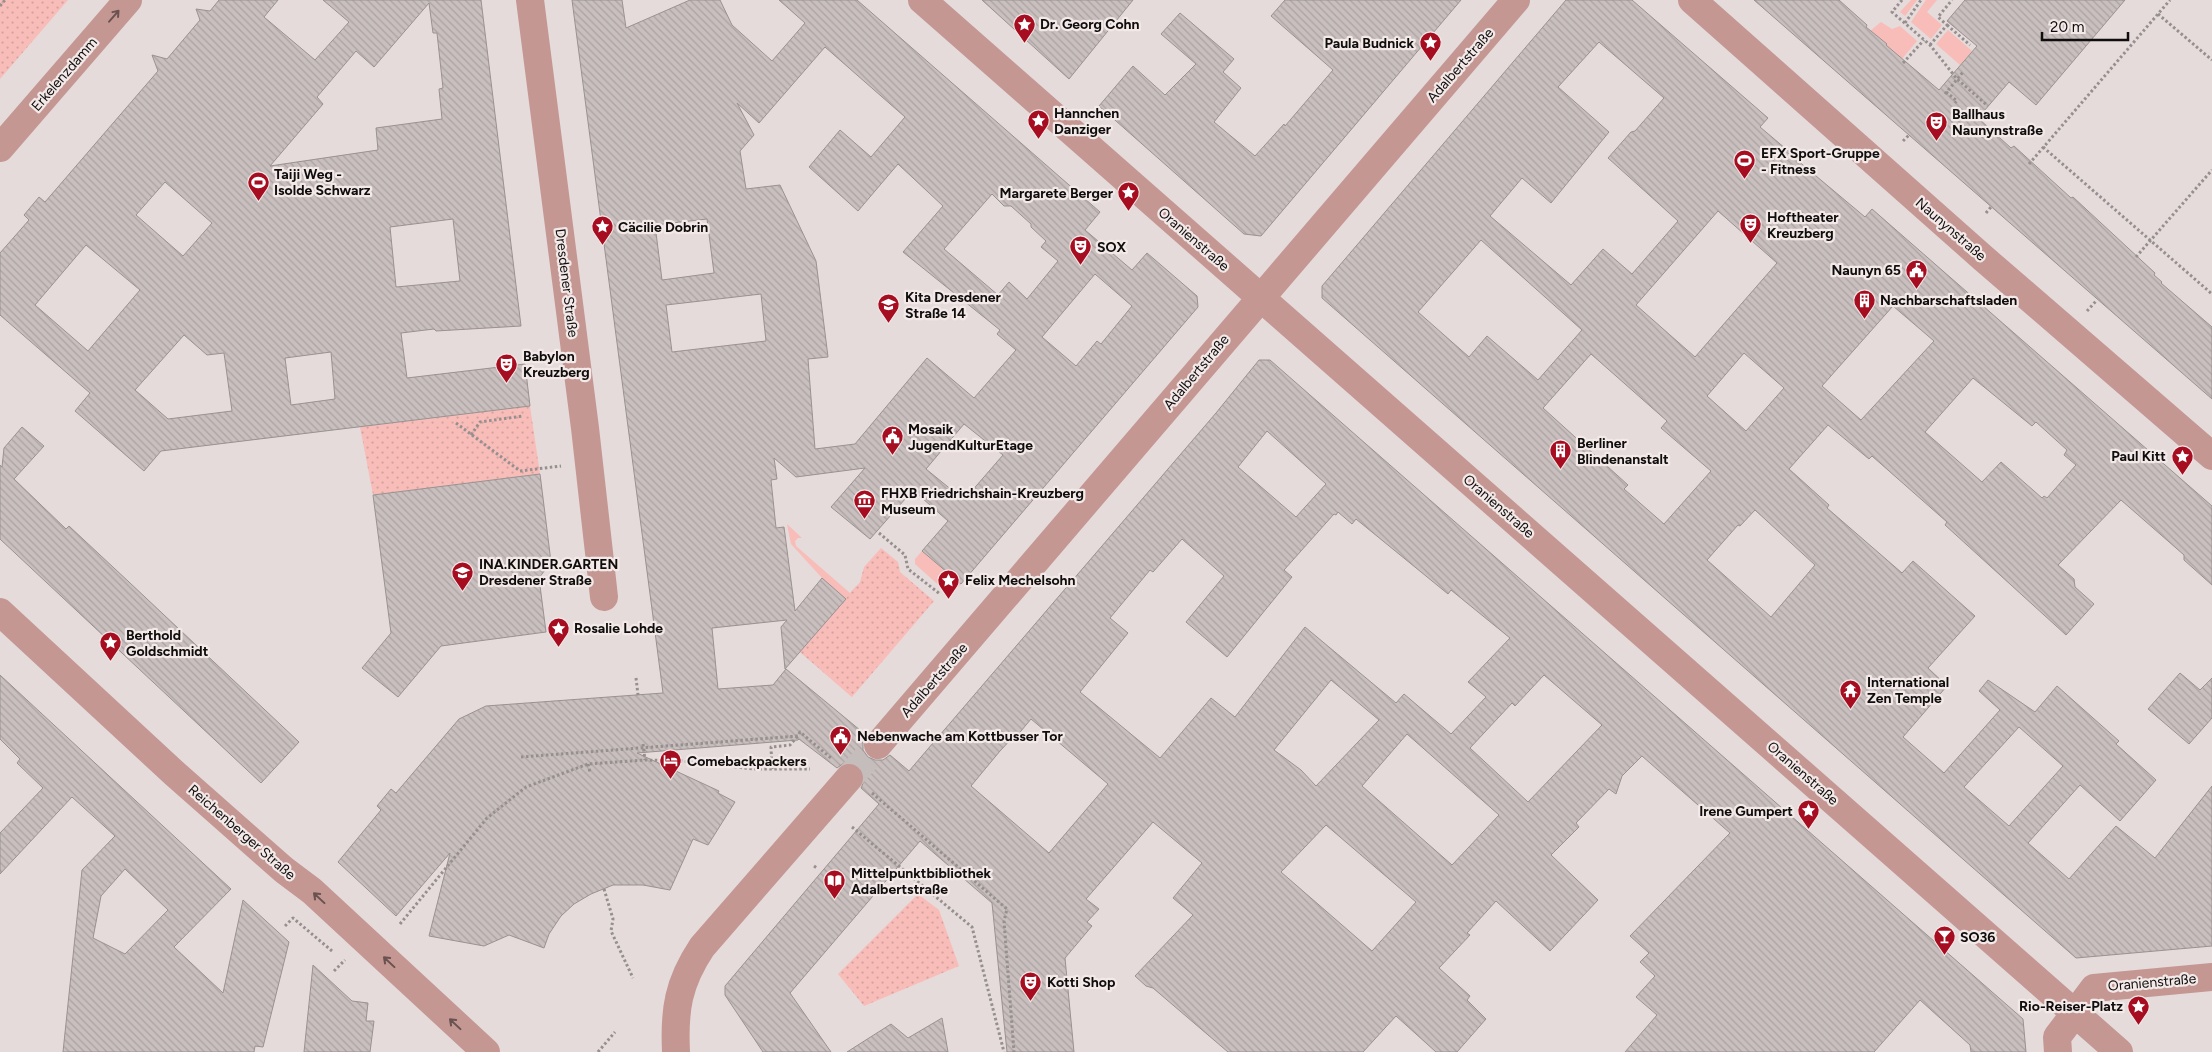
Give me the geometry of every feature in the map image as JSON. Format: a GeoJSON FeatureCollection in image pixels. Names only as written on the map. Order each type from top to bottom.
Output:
{"type":"FeatureCollection","features":[{"type":"Feature","properties":{"kind":"street","name":"Erkelenzdamm"},"geometry":{"type":"LineString","coordinates":[[0,148],[128,0]]}},
{"type":"Feature","properties":{"kind":"street","name":"Dresdener Straße"},"geometry":{"type":"LineString","coordinates":[[530,0],[589,463],[604,597]]}},
{"type":"Feature","properties":{"kind":"street","name":"Oranienstraße"},"geometry":{"type":"LineString","coordinates":[[922,0],[2075,1013]]}},
{"type":"Feature","properties":{"kind":"street","name":"Adalbertstraße"},"geometry":{"type":"LineString","coordinates":[[878,745],[1516,0]]}},
{"type":"Feature","properties":{"kind":"street","name":"Naunynstraße"},"geometry":{"type":"LineString","coordinates":[[1692,0],[1969,246],[2212,456]]}},
{"type":"Feature","properties":{"kind":"street","name":"Reichenberger Straße"},"geometry":{"type":"LineString","coordinates":[[0,612],[174,773],[284,870],[312,890],[486,1052]]}},
{"type":"Feature","properties":{"kind":"street"},"geometry":{"type":"LineString","coordinates":[[676,1052],[678,1000],[691,964],[702,947],[849,778]]}},
{"type":"Feature","properties":{"kind":"street","name":"Oranienstraße"},"geometry":{"type":"LineString","coordinates":[[2058,1052],[2057,1037],[2094,988],[2212,977]]}},
{"type":"Feature","properties":{"kind":"street"},"geometry":{"type":"LineString","coordinates":[[2075,1013],[2119,1052]]}},
{"type":"Feature","properties":{"kind":"path"},"geometry":{"type":"LineString","coordinates":[[0,6],[5,0]]}},
{"type":"Feature","properties":{"kind":"path"},"geometry":{"type":"LineString","coordinates":[[1902,0],[1892,12],[1930,45],[1957,79],[1988,106]]}},
{"type":"Feature","properties":{"kind":"path"},"geometry":{"type":"LineString","coordinates":[[1905,23],[1921,0]]}},
{"type":"Feature","properties":{"kind":"path"},"geometry":{"type":"LineString","coordinates":[[1952,0],[1938,17],[1970,45]]}},
{"type":"Feature","properties":{"kind":"path"},"geometry":{"type":"LineString","coordinates":[[2028,164],[2170,0]]}},
{"type":"Feature","properties":{"kind":"path"},"geometry":{"type":"LineString","coordinates":[[2158,14],[2212,60]]}},
{"type":"Feature","properties":{"kind":"path"},"geometry":{"type":"LineString","coordinates":[[1930,45],[1947,25]]}},
{"type":"Feature","properties":{"kind":"path"},"geometry":{"type":"LineString","coordinates":[[1903,63],[1924,40]]}},
{"type":"Feature","properties":{"kind":"path"},"geometry":{"type":"LineString","coordinates":[[1955,103],[1957,101],[1946,93],[1963,72]]}},
{"type":"Feature","properties":{"kind":"path"},"geometry":{"type":"LineString","coordinates":[[1903,142],[1909,135]]}},
{"type":"Feature","properties":{"kind":"path"},"geometry":{"type":"LineString","coordinates":[[2043,147],[2212,294]]}},
{"type":"Feature","properties":{"kind":"path"},"geometry":{"type":"LineString","coordinates":[[2136,257],[2212,170]]}},
{"type":"Feature","properties":{"kind":"path"},"geometry":{"type":"LineString","coordinates":[[1986,213],[1991,207]]}},
{"type":"Feature","properties":{"kind":"path"},"geometry":{"type":"LineString","coordinates":[[471,434],[480,422],[523,416]]}},
{"type":"Feature","properties":{"kind":"path"},"geometry":{"type":"LineString","coordinates":[[456,423],[520,471],[589,463]]}},
{"type":"Feature","properties":{"kind":"path"},"geometry":{"type":"LineString","coordinates":[[879,534],[905,555],[908,568],[940,594]]}},
{"type":"Feature","properties":{"kind":"path"},"geometry":{"type":"LineString","coordinates":[[636,678],[638,695]]}},
{"type":"Feature","properties":{"kind":"path"},"geometry":{"type":"LineString","coordinates":[[772,769],[771,747],[790,745],[798,736]]}},
{"type":"Feature","properties":{"kind":"path"},"geometry":{"type":"LineString","coordinates":[[643,744],[644,760]]}},
{"type":"Feature","properties":{"kind":"path"},"geometry":{"type":"LineString","coordinates":[[400,924],[487,818],[526,787],[588,764],[644,760],[772,769],[810,769]]}},
{"type":"Feature","properties":{"kind":"path"},"geometry":{"type":"LineString","coordinates":[[588,764],[590,772]]}},
{"type":"Feature","properties":{"kind":"path"},"geometry":{"type":"LineString","coordinates":[[852,827],[972,927],[1004,1052]]}},
{"type":"Feature","properties":{"kind":"path"},"geometry":{"type":"LineString","coordinates":[[604,889],[613,919],[610,932],[633,978]]}},
{"type":"Feature","properties":{"kind":"path"},"geometry":{"type":"LineString","coordinates":[[285,926],[293,918],[322,945]]}},
{"type":"Feature","properties":{"kind":"path"},"geometry":{"type":"LineString","coordinates":[[598,1052],[615,1032]]}},
{"type":"Feature","properties":{"kind":"shaded area"},"geometry":{"type":"Polygon","coordinates":[[[0,0],[68,0],[0,79],[0,0]]]}},
{"type":"Feature","properties":{"kind":"shaded area"},"geometry":{"type":"Polygon","coordinates":[[[1911,0],[1917,0],[1905,16],[1900,12],[1911,0]]]}},
{"type":"Feature","properties":{"kind":"shaded area"},"geometry":{"type":"Polygon","coordinates":[[[1926,0],[1937,0],[1927,12],[1942,25],[1931,39],[1911,22],[1926,0]]]}},
{"type":"Feature","properties":{"kind":"shaded area"},"geometry":{"type":"Polygon","coordinates":[[[1881,22],[1892,29],[1900,26],[1917,41],[1901,60],[1870,31],[1881,22]]]}},
{"type":"Feature","properties":{"kind":"shaded area"},"geometry":{"type":"Polygon","coordinates":[[[1948,30],[1972,51],[1960,65],[1936,44],[1948,30]]]}},
{"type":"Feature","properties":{"kind":"shaded area"},"geometry":{"type":"Polygon","coordinates":[[[530,406],[540,474],[373,495],[360,427],[530,406]]]}},
{"type":"Feature","properties":{"kind":"shaded area"},"geometry":{"type":"Polygon","coordinates":[[[787,524],[802,538],[798,538],[795,541],[796,546],[850,593],[856,586],[852,697],[800,652],[845,599],[822,578],[791,544],[787,524]]]}},
{"type":"Feature","properties":{"kind":"shaded area"},"geometry":{"type":"Polygon","coordinates":[[[881,548],[898,562],[900,572],[934,601],[852,697],[800,652],[860,582],[864,567],[881,548]]]}},
{"type":"Feature","properties":{"kind":"shaded area"},"geometry":{"type":"Polygon","coordinates":[[[922,551],[961,584],[956,589],[944,590],[915,564],[915,559],[922,551]]]}},
{"type":"Feature","properties":{"kind":"shaded area"},"geometry":{"type":"Polygon","coordinates":[[[918,894],[939,910],[959,966],[864,1006],[838,974],[918,894]]]}},
{"type":"Feature","properties":{"kind":"building"},"geometry":{"type":"Polygon","coordinates":[[[219,0],[278,0],[264,17],[315,60],[349,22],[323,0],[481,0],[521,326],[436,331],[434,329],[401,333],[407,378],[525,364],[530,406],[161,451],[144,471],[75,411],[90,393],[0,315],[0,253],[29,220],[24,215],[39,197],[45,202],[158,71],[152,55],[167,59],[200,20],[196,9],[210,11],[219,0]],[[429,3],[374,67],[356,51],[317,97],[323,104],[270,166],[378,150],[376,128],[442,119],[439,89],[443,88],[437,33],[433,33],[429,3]],[[165,182],[136,215],[183,256],[212,223],[165,182]],[[453,219],[390,227],[396,287],[460,281],[453,219]],[[86,245],[35,305],[88,351],[140,290],[86,245]],[[184,335],[135,390],[168,419],[232,411],[224,353],[207,355],[184,335]],[[331,352],[285,358],[291,405],[335,399],[331,352]]]}},
{"type":"Feature","properties":{"kind":"building"},"geometry":{"type":"Polygon","coordinates":[[[572,0],[622,0],[626,28],[690,0],[720,0],[732,25],[772,61],[805,23],[779,0],[857,0],[1100,212],[1085,230],[1132,270],[1147,253],[1197,296],[1198,307],[961,584],[922,551],[948,521],[913,490],[870,539],[831,507],[865,468],[796,477],[774,458],[777,479],[771,480],[776,528],[784,527],[795,611],[822,578],[846,599],[785,669],[781,627],[787,620],[712,628],[718,689],[773,685],[786,669],[866,735],[863,742],[863,750],[868,757],[875,760],[883,760],[890,755],[909,771],[1216,413],[1259,360],[1270,360],[2023,1019],[2026,1052],[1971,1052],[1970,1045],[1920,1000],[1874,1052],[1625,1052],[1657,1015],[1636,997],[1655,976],[1640,962],[1649,953],[1630,936],[1730,833],[1642,756],[1622,776],[1616,794],[1609,789],[1576,823],[1579,827],[1551,855],[1598,900],[1550,951],[1496,901],[1467,933],[1470,935],[1439,968],[1470,996],[1467,1000],[1486,1019],[1457,1052],[1436,1052],[1396,1016],[1363,1052],[1228,1052],[1153,988],[1146,986],[1135,976],[1193,915],[1173,898],[1202,863],[1153,822],[1086,899],[1099,909],[1087,922],[1092,926],[1065,958],[1074,1052],[1007,1052],[992,903],[920,841],[790,993],[831,1052],[763,1052],[725,995],[725,986],[879,804],[861,788],[864,781],[864,773],[859,766],[852,763],[844,763],[837,768],[799,739],[637,753],[719,791],[718,793],[735,802],[708,845],[693,839],[670,890],[643,885],[613,885],[591,894],[574,904],[561,916],[549,934],[544,948],[509,935],[484,946],[429,936],[450,853],[396,916],[338,862],[381,810],[377,806],[391,789],[396,793],[459,719],[486,706],[663,693],[572,0]],[[825,47],[759,123],[737,103],[754,135],[740,151],[746,189],[780,185],[816,261],[828,357],[808,359],[815,449],[855,444],[927,358],[974,398],[1016,350],[997,334],[1000,330],[903,252],[943,206],[898,164],[858,211],[809,167],[840,130],[871,157],[905,117],[825,47]],[[992,194],[944,249],[998,295],[1009,282],[1027,299],[1058,261],[1041,247],[1046,241],[1031,227],[1031,224],[1011,206],[1004,206],[992,194]],[[707,219],[655,225],[662,280],[714,273],[707,219]],[[1095,274],[1042,337],[1076,366],[1097,341],[1101,344],[1132,306],[1095,274]],[[761,294],[666,305],[672,352],[766,341],[761,294]],[[964,424],[926,469],[964,500],[1003,455],[964,424]],[[1267,431],[1238,467],[1296,517],[1326,484],[1267,431]],[[1338,512],[1336,515],[1334,514],[1284,570],[1292,577],[1227,657],[1186,622],[1224,576],[1182,539],[1153,572],[1150,570],[1110,618],[1128,633],[1080,692],[1160,758],[1211,698],[1235,717],[1305,627],[1396,703],[1404,694],[1451,734],[1486,697],[1468,682],[1510,638],[1451,590],[1448,594],[1356,519],[1352,524],[1338,512]],[[1544,675],[1515,706],[1512,703],[1470,748],[1528,802],[1602,725],[1544,675]],[[1331,680],[1274,750],[1301,770],[1316,786],[1379,720],[1331,680]],[[1031,719],[1016,737],[1014,736],[971,786],[1049,853],[1108,784],[1031,719]],[[1407,734],[1362,786],[1452,865],[1499,815],[1407,734]],[[1326,825],[1281,872],[1372,951],[1416,902],[1326,825]]]}},
{"type":"Feature","properties":{"kind":"building"},"geometry":{"type":"Polygon","coordinates":[[[982,0],[1133,0],[1069,79],[982,0]]]}},
{"type":"Feature","properties":{"kind":"building"},"geometry":{"type":"Polygon","coordinates":[[[1285,0],[1461,0],[1261,236],[1244,234],[1099,106],[1133,66],[1165,95],[1196,64],[1161,34],[1180,13],[1234,59],[1223,72],[1241,88],[1214,122],[1255,156],[1284,124],[1285,126],[1333,70],[1271,16],[1285,0]]]}},
{"type":"Feature","properties":{"kind":"building"},"geometry":{"type":"Polygon","coordinates":[[[1566,0],[1632,0],[1768,118],[1760,127],[1791,155],[1865,217],[1872,209],[2212,506],[2212,585],[2184,560],[2184,555],[2121,500],[2058,565],[2074,579],[2075,587],[2094,604],[2066,635],[1945,525],[1947,522],[1872,456],[1869,459],[1828,425],[1789,469],[1829,505],[1827,508],[1902,573],[1913,561],[1975,616],[1928,668],[1947,686],[1903,737],[1944,773],[2000,710],[1979,691],[1988,680],[2035,712],[2057,686],[2119,741],[2116,744],[2156,780],[2120,821],[2080,785],[2028,843],[2069,879],[2116,826],[2155,858],[2212,786],[2212,946],[2076,958],[1322,298],[1322,286],[1566,0]],[[1599,42],[1558,87],[1609,132],[1551,203],[1522,178],[1490,216],[1571,285],[1603,249],[1632,274],[1678,221],[1608,158],[1664,98],[1599,42]],[[1718,211],[1636,305],[1695,357],[1777,263],[1718,211]],[[1481,240],[1418,312],[1469,357],[1487,336],[1538,380],[1582,330],[1481,240]],[[1893,306],[1822,386],[1861,420],[1934,341],[1893,306]],[[1744,353],[1707,396],[1746,431],[1784,388],[1744,353]],[[1591,354],[1543,408],[1628,485],[1624,489],[1664,524],[1711,471],[1661,428],[1667,421],[1591,354]],[[1973,378],[1925,432],[1982,482],[2001,462],[2042,498],[2044,496],[2047,498],[2076,465],[2064,455],[2067,450],[2036,422],[2032,426],[1973,378]],[[1755,510],[1740,526],[1738,525],[1707,560],[1771,617],[1815,565],[1755,510]],[[2019,727],[1964,787],[2009,826],[2063,766],[2019,727]]]}},
{"type":"Feature","properties":{"kind":"building"},"geometry":{"type":"Polygon","coordinates":[[[1754,0],[1839,0],[1886,45],[1939,90],[1977,46],[1947,21],[1965,0],[2125,0],[2036,105],[2009,82],[1978,118],[2011,148],[2014,146],[2071,198],[2073,197],[2155,273],[2154,275],[2161,283],[2212,327],[2212,399],[1754,0]]]}},
{"type":"Feature","properties":{"kind":"building"},"geometry":{"type":"Polygon","coordinates":[[[22,427],[44,446],[14,479],[66,529],[69,526],[299,742],[261,783],[0,539],[0,465],[2,467],[4,448],[22,427]]]}},
{"type":"Feature","properties":{"kind":"building","name":"INA.KINDER.GARTEN Dresdener Straße"},"geometry":{"type":"Polygon","coordinates":[[[540,474],[551,562],[539,578],[546,632],[441,646],[398,697],[362,668],[391,633],[373,495],[540,474]]]}},
{"type":"Feature","properties":{"kind":"building"},"geometry":{"type":"Polygon","coordinates":[[[2180,673],[2200,690],[2212,678],[2212,718],[2189,744],[2148,709],[2180,673]]]}},
{"type":"Feature","properties":{"kind":"building"},"geometry":{"type":"Polygon","coordinates":[[[0,675],[231,889],[174,947],[223,993],[243,900],[289,942],[263,1047],[255,1046],[254,1052],[63,1052],[82,870],[115,836],[72,797],[0,874],[0,833],[43,788],[17,763],[20,759],[0,739],[0,675]],[[125,869],[101,896],[93,938],[125,954],[168,910],[125,869]]]}},
{"type":"Feature","properties":{"kind":"building"},"geometry":{"type":"Polygon","coordinates":[[[313,965],[352,1001],[368,1003],[366,1021],[374,1021],[370,1052],[304,1052],[313,965]]]}},
{"type":"Feature","properties":{"kind":"building"},"geometry":{"type":"Polygon","coordinates":[[[942,1018],[948,1052],[847,1052],[891,1024],[908,1038],[942,1018]]]}},
{"type":"Feature","properties":{"kind":"tunnel"},"geometry":{"type":"LineString","coordinates":[[849,778],[878,745]]}},
{"type":"Feature","properties":{"kind":"place","name":"Dr. Georg Cohn"},"geometry":{"type":"Point","coordinates":[1024,43]}},
{"type":"Feature","properties":{"kind":"place","name":"Paula Budnick"},"geometry":{"type":"Point","coordinates":[1430,62]}},
{"type":"Feature","properties":{"kind":"place","name":"Hannchen Danziger"},"geometry":{"type":"Point","coordinates":[1038,140]}},
{"type":"Feature","properties":{"kind":"place","name":"Ballhaus Naunynstraße"},"geometry":{"type":"Point","coordinates":[1936,141]}},
{"type":"Feature","properties":{"kind":"place","name":"EFX Sport-Gruppe - Fitness"},"geometry":{"type":"Point","coordinates":[1745,180]}},
{"type":"Feature","properties":{"kind":"place","name":"Taiji Weg - Isolde Schwarz"},"geometry":{"type":"Point","coordinates":[258,201]}},
{"type":"Feature","properties":{"kind":"place","name":"Margarete Berger"},"geometry":{"type":"Point","coordinates":[1129,212]}},
{"type":"Feature","properties":{"kind":"place","name":"Hoftheater Kreuzberg"},"geometry":{"type":"Point","coordinates":[1751,244]}},
{"type":"Feature","properties":{"kind":"place","name":"Cäcilie Dobrin"},"geometry":{"type":"Point","coordinates":[602,246]}},
{"type":"Feature","properties":{"kind":"place","name":"SOX"},"geometry":{"type":"Point","coordinates":[1081,266]}},
{"type":"Feature","properties":{"kind":"place","name":"Naunyn 65"},"geometry":{"type":"Point","coordinates":[1917,289]}},
{"type":"Feature","properties":{"kind":"place","name":"Nachbarschaftsladen"},"geometry":{"type":"Point","coordinates":[1864,319]}},
{"type":"Feature","properties":{"kind":"place","name":"Kita Dresdener Straße 14"},"geometry":{"type":"Point","coordinates":[889,324]}},
{"type":"Feature","properties":{"kind":"place","name":"Babylon Kreuzberg"},"geometry":{"type":"Point","coordinates":[507,383]}},
{"type":"Feature","properties":{"kind":"place","name":"Mosaik JugendKulturEtage"},"geometry":{"type":"Point","coordinates":[892,456]}},
{"type":"Feature","properties":{"kind":"place","name":"Berliner Blindenanstalt"},"geometry":{"type":"Point","coordinates":[1561,470]}},
{"type":"Feature","properties":{"kind":"place","name":"Paul Kitt"},"geometry":{"type":"Point","coordinates":[2182,475]}},
{"type":"Feature","properties":{"kind":"place","name":"FHXB Friedrichshain-Kreuzberg Museum"},"geometry":{"type":"Point","coordinates":[865,520]}},
{"type":"Feature","properties":{"kind":"place","name":"INA.KINDER.GARTEN Dresdener Straße"},"geometry":{"type":"Point","coordinates":[463,591]}},
{"type":"Feature","properties":{"kind":"place","name":"Felix Mechelsohn"},"geometry":{"type":"Point","coordinates":[949,599]}},
{"type":"Feature","properties":{"kind":"place","name":"Rosalie Lohde"},"geometry":{"type":"Point","coordinates":[558,647]}},
{"type":"Feature","properties":{"kind":"place","name":"Berthold Goldschmidt"},"geometry":{"type":"Point","coordinates":[110,662]}},
{"type":"Feature","properties":{"kind":"place","name":"International Zen Temple"},"geometry":{"type":"Point","coordinates":[1851,709]}},
{"type":"Feature","properties":{"kind":"place","name":"Nebenwache am Kottbusser Tor"},"geometry":{"type":"Point","coordinates":[841,755]}},
{"type":"Feature","properties":{"kind":"place","name":"Comebackpackers"},"geometry":{"type":"Point","coordinates":[671,780]}},
{"type":"Feature","properties":{"kind":"place","name":"Irene Gumpert"},"geometry":{"type":"Point","coordinates":[1809,830]}},
{"type":"Feature","properties":{"kind":"place","name":"Mittelpunktbibliothek Adalbertstraße"},"geometry":{"type":"Point","coordinates":[835,900]}},
{"type":"Feature","properties":{"kind":"place","name":"SO36"},"geometry":{"type":"Point","coordinates":[1944,956]}},
{"type":"Feature","properties":{"kind":"place","name":"Kotti Shop"},"geometry":{"type":"Point","coordinates":[1031,1001]}},
{"type":"Feature","properties":{"kind":"place","name":"Rio-Reiser-Platz"},"geometry":{"type":"Point","coordinates":[2139,1025]}}]}
